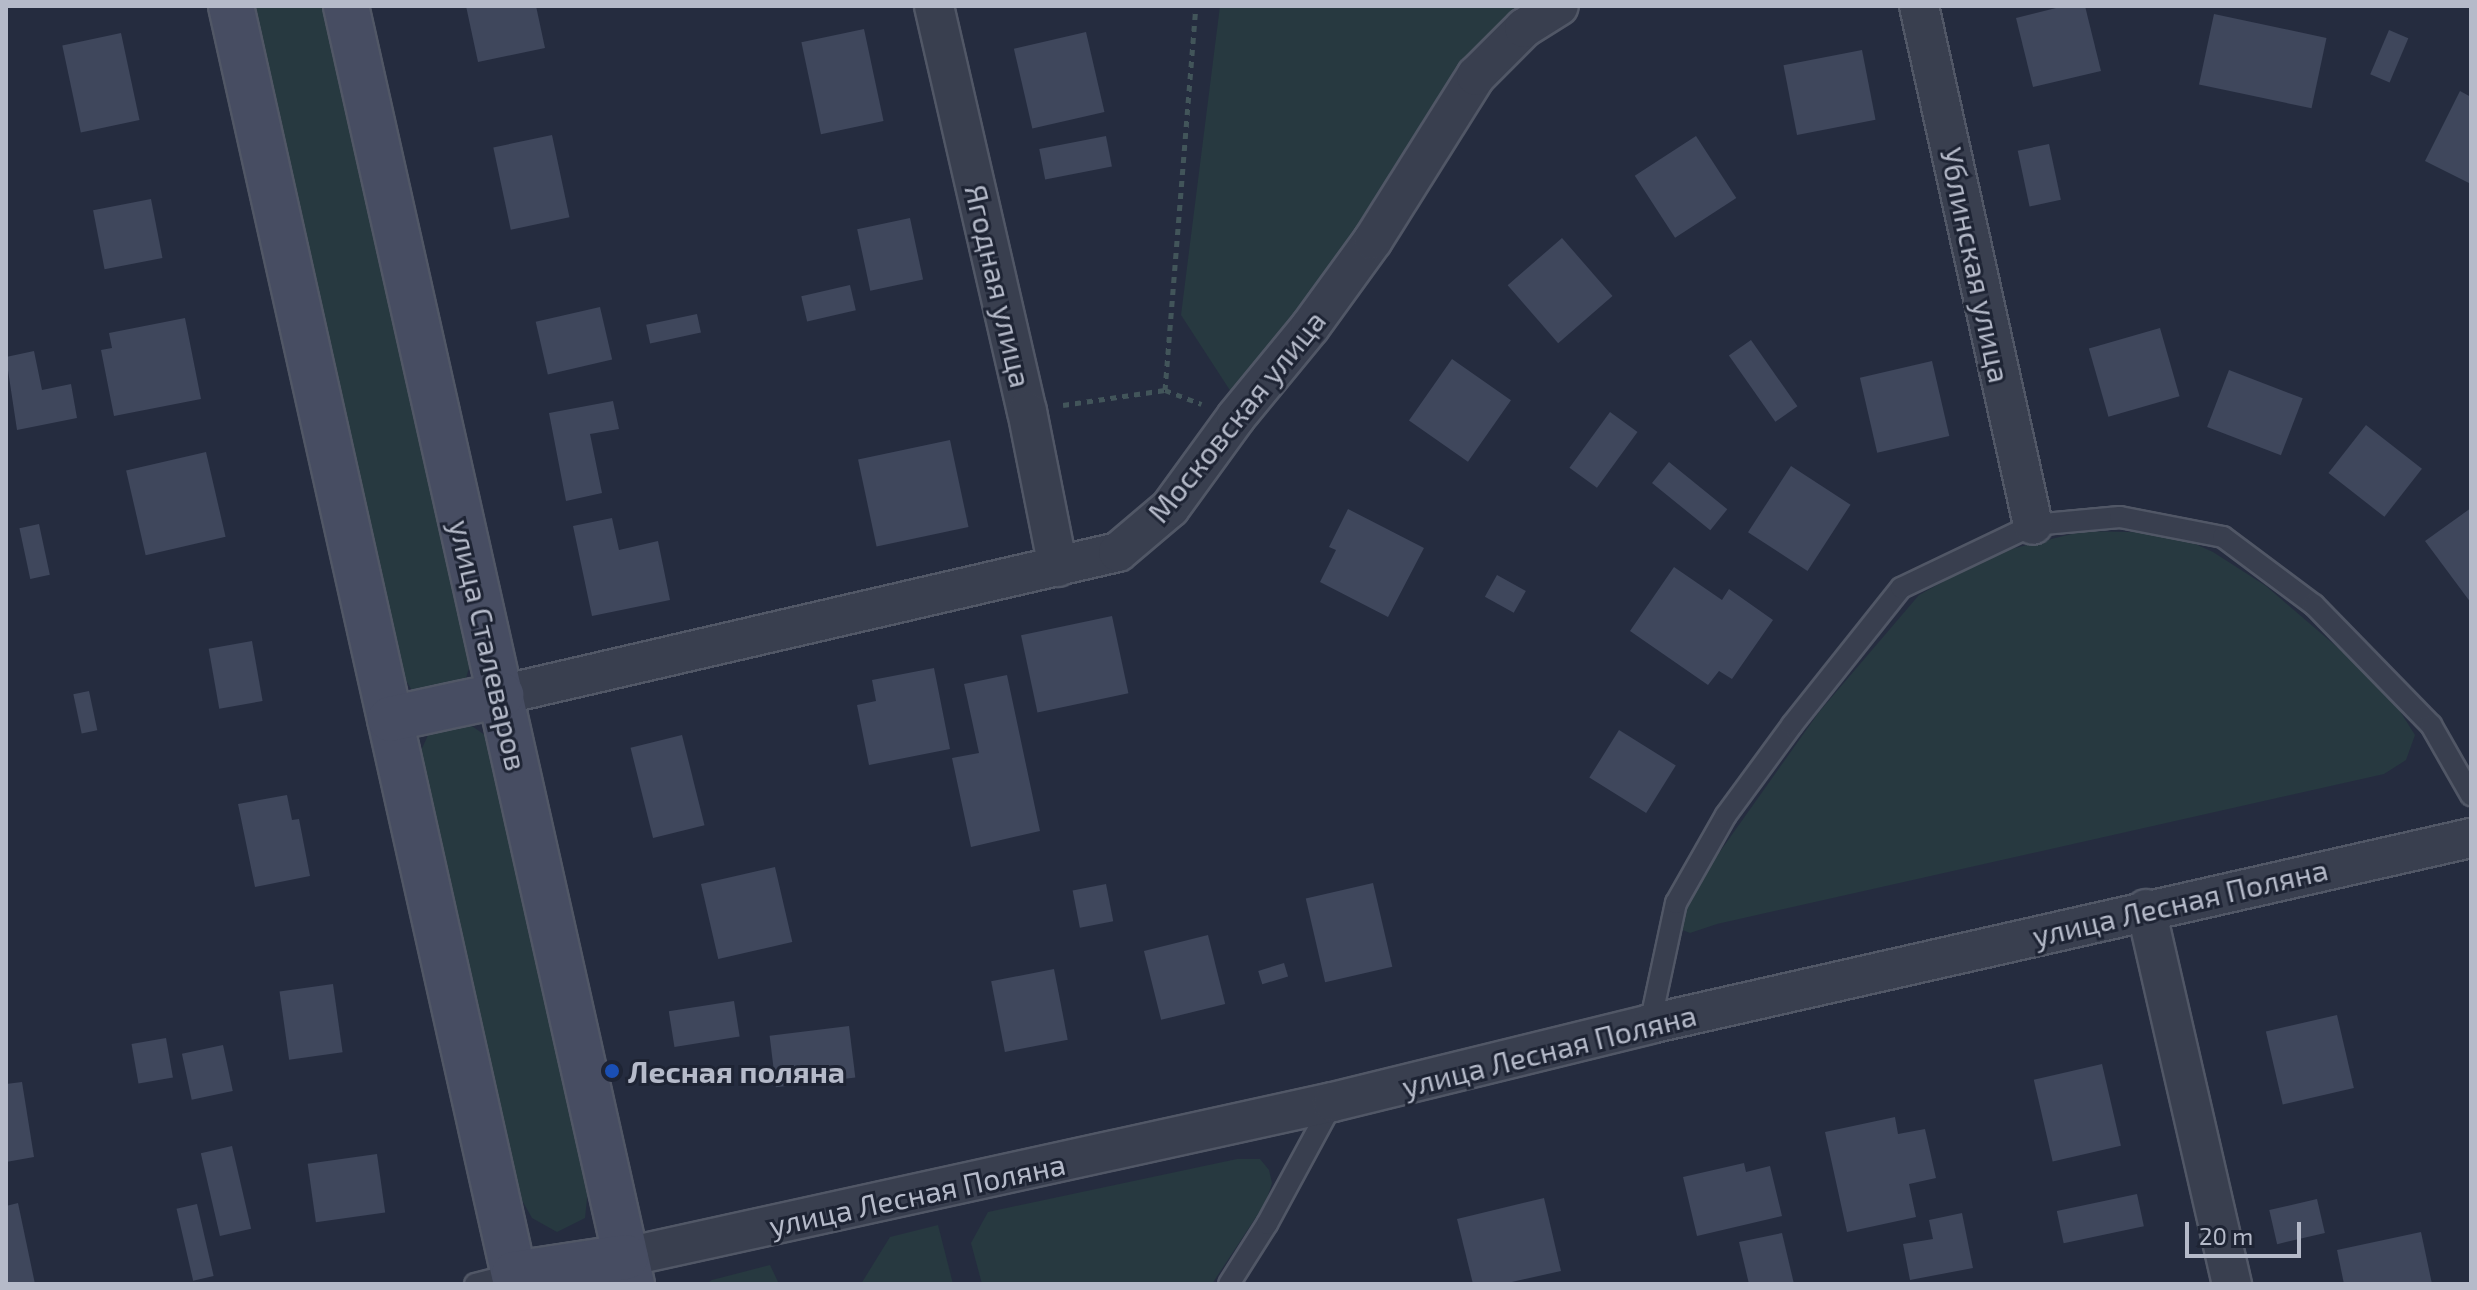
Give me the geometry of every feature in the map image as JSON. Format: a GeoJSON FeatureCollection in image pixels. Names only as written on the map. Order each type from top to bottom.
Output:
{"type":"FeatureCollection","features":[{"type":"Feature","properties":{"kind":"main road"},"geometry":{"type":"LineString","coordinates":[[231,6],[390,719],[502,1281],[629,1271]]}},
{"type":"Feature","properties":{"kind":"main road","name":"улица Сталеваров"},"geometry":{"type":"LineString","coordinates":[[346,6],[629,1271]]}},
{"type":"Feature","properties":{"kind":"main road"},"geometry":{"type":"LineString","coordinates":[[390,719],[501,695]]}},
{"type":"Feature","properties":{"kind":"street","name":"Ягодная улица"},"geometry":{"type":"LineString","coordinates":[[934,6],[1027,411],[1058,567]]}},
{"type":"Feature","properties":{"kind":"street","name":"Московская улица"},"geometry":{"type":"LineString","coordinates":[[501,695],[1118,552],[1170,508],[1236,417],[1310,327],[1373,240],[1476,76],[1524,28],[1559,6]]}},
{"type":"Feature","properties":{"kind":"street","name":"Ублинская улица"},"geometry":{"type":"LineString","coordinates":[[1919,6],[2033,525]]}},
{"type":"Feature","properties":{"kind":"street","name":"улица Лесная Поляна"},"geometry":{"type":"LineString","coordinates":[[629,1271],[1650,1024],[2146,909],[2471,838]]}},
{"type":"Feature","properties":{"kind":"street"},"geometry":{"type":"LineString","coordinates":[[2146,909],[2232,1284]]}},
{"type":"Feature","properties":{"kind":"lane"},"geometry":{"type":"LineString","coordinates":[[1650,1024],[1676,903],[1726,815],[1792,725],[1901,588],[2033,525],[2120,517],[2223,537],[2314,605],[2431,725],[2471,795]]}},
{"type":"Feature","properties":{"kind":"lane"},"geometry":{"type":"LineString","coordinates":[[1229,1284],[1267,1224],[1333,1102]]}},
{"type":"Feature","properties":{"kind":"path"},"geometry":{"type":"LineString","coordinates":[[1165,390],[1196,6]]}},
{"type":"Feature","properties":{"kind":"path"},"geometry":{"type":"LineString","coordinates":[[1027,411],[1165,390],[1236,417]]}},
{"type":"Feature","properties":{"kind":"shaded area"},"geometry":{"type":"Polygon","coordinates":[[[247,6],[327,6],[474,651],[464,685],[413,692],[393,659],[247,6]]]}},
{"type":"Feature","properties":{"kind":"shaded area"},"geometry":{"type":"Polygon","coordinates":[[[1220,6],[1528,6],[1483,41],[1349,258],[1233,395],[1181,315],[1220,6]]]}},
{"type":"Feature","properties":{"kind":"shaded area"},"geometry":{"type":"Polygon","coordinates":[[[2084,531],[2171,533],[2213,552],[2266,586],[2351,659],[2398,708],[2415,735],[2406,760],[2384,774],[1717,924],[1690,933],[1680,929],[1685,911],[1709,867],[1819,712],[1919,595],[1995,553],[2084,531]]]}},
{"type":"Feature","properties":{"kind":"shaded area"},"geometry":{"type":"Polygon","coordinates":[[[466,722],[495,742],[588,1189],[585,1218],[557,1232],[532,1218],[519,1195],[418,757],[430,731],[466,722]]]}},
{"type":"Feature","properties":{"kind":"shaded area"},"geometry":{"type":"Polygon","coordinates":[[[1237,1159],[1260,1159],[1269,1170],[1272,1183],[1266,1202],[1212,1284],[982,1284],[971,1243],[988,1212],[1237,1159]]]}},
{"type":"Feature","properties":{"kind":"shaded area"},"geometry":{"type":"Polygon","coordinates":[[[938,1225],[953,1284],[861,1284],[890,1237],[938,1225]]]}},
{"type":"Feature","properties":{"kind":"shaded area"},"geometry":{"type":"Polygon","coordinates":[[[770,1265],[779,1284],[706,1284],[712,1280],[770,1265]]]}},
{"type":"Feature","properties":{"kind":"building"},"geometry":{"type":"Polygon","coordinates":[[[466,6],[536,6],[545,48],[478,62],[466,6]]]}},
{"type":"Feature","properties":{"kind":"building"},"geometry":{"type":"Polygon","coordinates":[[[2064,6],[2085,6],[2101,71],[2033,87],[2016,18],[2064,6]]]}},
{"type":"Feature","properties":{"kind":"building"},"geometry":{"type":"Polygon","coordinates":[[[2214,14],[2326,38],[2312,108],[2199,84],[2214,14]]]}},
{"type":"Feature","properties":{"kind":"building"},"geometry":{"type":"Polygon","coordinates":[[[864,29],[884,121],[821,134],[801,42],[864,29]]]}},
{"type":"Feature","properties":{"kind":"building"},"geometry":{"type":"Polygon","coordinates":[[[2389,30],[2408,38],[2390,82],[2370,74],[2389,30]]]}},
{"type":"Feature","properties":{"kind":"building"},"geometry":{"type":"Polygon","coordinates":[[[1086,32],[1104,112],[1032,129],[1014,49],[1086,32]]]}},
{"type":"Feature","properties":{"kind":"building"},"geometry":{"type":"Polygon","coordinates":[[[121,33],[140,120],[81,133],[62,45],[121,33]]]}},
{"type":"Feature","properties":{"kind":"building"},"geometry":{"type":"Polygon","coordinates":[[[1862,50],[1876,120],[1797,135],[1783,65],[1862,50]]]}},
{"type":"Feature","properties":{"kind":"building"},"geometry":{"type":"Polygon","coordinates":[[[2460,91],[2471,97],[2471,184],[2425,161],[2460,91]]]}},
{"type":"Feature","properties":{"kind":"building"},"geometry":{"type":"Polygon","coordinates":[[[552,135],[569,217],[511,230],[493,147],[552,135]]]}},
{"type":"Feature","properties":{"kind":"building"},"geometry":{"type":"Polygon","coordinates":[[[1106,136],[1112,166],[1045,179],[1039,149],[1106,136]]]}},
{"type":"Feature","properties":{"kind":"building"},"geometry":{"type":"Polygon","coordinates":[[[1696,136],[1736,198],[1675,238],[1635,176],[1696,136]]]}},
{"type":"Feature","properties":{"kind":"building"},"geometry":{"type":"Polygon","coordinates":[[[2049,144],[2061,200],[2030,206],[2018,151],[2049,144]]]}},
{"type":"Feature","properties":{"kind":"building"},"geometry":{"type":"Polygon","coordinates":[[[151,199],[162,258],[105,269],[93,210],[151,199]]]}},
{"type":"Feature","properties":{"kind":"building"},"geometry":{"type":"Polygon","coordinates":[[[910,218],[923,280],[870,291],[857,229],[910,218]]]}},
{"type":"Feature","properties":{"kind":"building"},"geometry":{"type":"Polygon","coordinates":[[[1562,238],[1613,296],[1558,343],[1508,285],[1562,238]]]}},
{"type":"Feature","properties":{"kind":"building"},"geometry":{"type":"Polygon","coordinates":[[[850,285],[856,310],[807,322],[801,296],[850,285]]]}},
{"type":"Feature","properties":{"kind":"building"},"geometry":{"type":"Polygon","coordinates":[[[600,307],[612,360],[548,374],[536,322],[600,307]]]}},
{"type":"Feature","properties":{"kind":"building"},"geometry":{"type":"Polygon","coordinates":[[[697,314],[701,333],[650,343],[646,325],[697,314]]]}},
{"type":"Feature","properties":{"kind":"building"},"geometry":{"type":"Polygon","coordinates":[[[185,318],[201,399],[114,416],[101,350],[112,348],[109,333],[185,318]]]}},
{"type":"Feature","properties":{"kind":"building"},"geometry":{"type":"Polygon","coordinates":[[[2160,328],[2180,396],[2108,417],[2089,348],[2160,328]]]}},
{"type":"Feature","properties":{"kind":"building"},"geometry":{"type":"Polygon","coordinates":[[[1751,340],[1797,406],[1775,422],[1729,355],[1751,340]]]}},
{"type":"Feature","properties":{"kind":"building"},"geometry":{"type":"Polygon","coordinates":[[[34,351],[42,390],[71,384],[77,418],[17,430],[6,357],[34,351]]]}},
{"type":"Feature","properties":{"kind":"building"},"geometry":{"type":"Polygon","coordinates":[[[1452,359],[1511,400],[1468,462],[1409,420],[1452,359]]]}},
{"type":"Feature","properties":{"kind":"building"},"geometry":{"type":"Polygon","coordinates":[[[1932,361],[1949,436],[1877,453],[1860,378],[1932,361]]]}},
{"type":"Feature","properties":{"kind":"building"},"geometry":{"type":"Polygon","coordinates":[[[2229,370],[2303,398],[2281,455],[2207,427],[2229,370]]]}},
{"type":"Feature","properties":{"kind":"building"},"geometry":{"type":"Polygon","coordinates":[[[613,401],[619,429],[590,434],[602,493],[566,501],[549,413],[613,401]]]}},
{"type":"Feature","properties":{"kind":"building"},"geometry":{"type":"Polygon","coordinates":[[[1610,412],[1638,432],[1597,488],[1569,468],[1610,412]]]}},
{"type":"Feature","properties":{"kind":"building"},"geometry":{"type":"Polygon","coordinates":[[[2366,425],[2422,469],[2384,517],[2328,473],[2366,425]]]}},
{"type":"Feature","properties":{"kind":"building"},"geometry":{"type":"Polygon","coordinates":[[[950,440],[969,527],[877,547],[858,460],[950,440]]]}},
{"type":"Feature","properties":{"kind":"building"},"geometry":{"type":"Polygon","coordinates":[[[206,452],[226,537],[146,555],[126,470],[206,452]]]}},
{"type":"Feature","properties":{"kind":"building"},"geometry":{"type":"Polygon","coordinates":[[[1669,462],[1727,509],[1710,530],[1652,483],[1669,462]]]}},
{"type":"Feature","properties":{"kind":"building"},"geometry":{"type":"Polygon","coordinates":[[[1791,466],[1851,505],[1808,571],[1748,532],[1791,466]]]}},
{"type":"Feature","properties":{"kind":"building"},"geometry":{"type":"Polygon","coordinates":[[[2471,508],[2471,603],[2425,541],[2471,508]]]}},
{"type":"Feature","properties":{"kind":"building"},"geometry":{"type":"Polygon","coordinates":[[[1348,509],[1424,548],[1388,617],[1320,582],[1336,550],[1329,547],[1348,509]]]}},
{"type":"Feature","properties":{"kind":"building"},"geometry":{"type":"Polygon","coordinates":[[[612,518],[619,550],[658,541],[670,600],[592,616],[573,526],[612,518]]]}},
{"type":"Feature","properties":{"kind":"building"},"geometry":{"type":"Polygon","coordinates":[[[39,524],[50,575],[30,579],[19,528],[39,524]]]}},
{"type":"Feature","properties":{"kind":"building"},"geometry":{"type":"Polygon","coordinates":[[[1674,567],[1722,600],[1729,589],[1773,620],[1732,679],[1719,671],[1708,685],[1630,631],[1674,567]]]}},
{"type":"Feature","properties":{"kind":"building"},"geometry":{"type":"Polygon","coordinates":[[[1497,575],[1526,591],[1514,613],[1485,597],[1497,575]]]}},
{"type":"Feature","properties":{"kind":"building"},"geometry":{"type":"Polygon","coordinates":[[[1112,616],[1128,693],[1037,713],[1021,635],[1112,616]]]}},
{"type":"Feature","properties":{"kind":"building"},"geometry":{"type":"Polygon","coordinates":[[[252,641],[263,701],[219,709],[209,649],[252,641]]]}},
{"type":"Feature","properties":{"kind":"building"},"geometry":{"type":"Polygon","coordinates":[[[934,668],[950,749],[869,765],[857,705],[876,701],[872,680],[934,668]]]}},
{"type":"Feature","properties":{"kind":"building"},"geometry":{"type":"Polygon","coordinates":[[[1007,675],[1040,831],[971,847],[952,758],[979,753],[964,684],[1007,675]]]}},
{"type":"Feature","properties":{"kind":"building"},"geometry":{"type":"Polygon","coordinates":[[[89,691],[97,730],[82,733],[73,694],[89,691]]]}},
{"type":"Feature","properties":{"kind":"building"},"geometry":{"type":"Polygon","coordinates":[[[1619,730],[1676,766],[1646,813],[1589,777],[1619,730]]]}},
{"type":"Feature","properties":{"kind":"building"},"geometry":{"type":"Polygon","coordinates":[[[682,735],[704,825],[653,838],[631,748],[682,735]]]}},
{"type":"Feature","properties":{"kind":"building"},"geometry":{"type":"Polygon","coordinates":[[[287,795],[292,820],[299,819],[310,876],[255,887],[238,804],[287,795]]]}},
{"type":"Feature","properties":{"kind":"building"},"geometry":{"type":"Polygon","coordinates":[[[775,867],[792,942],[718,959],[701,884],[775,867]]]}},
{"type":"Feature","properties":{"kind":"building"},"geometry":{"type":"Polygon","coordinates":[[[1373,883],[1392,967],[1325,982],[1306,899],[1373,883]]]}},
{"type":"Feature","properties":{"kind":"building"},"geometry":{"type":"Polygon","coordinates":[[[1106,884],[1113,921],[1080,928],[1073,890],[1106,884]]]}},
{"type":"Feature","properties":{"kind":"building"},"geometry":{"type":"Polygon","coordinates":[[[1208,935],[1225,1004],[1161,1020],[1144,951],[1208,935]]]}},
{"type":"Feature","properties":{"kind":"building"},"geometry":{"type":"Polygon","coordinates":[[[1284,963],[1288,976],[1262,984],[1258,971],[1284,963]]]}},
{"type":"Feature","properties":{"kind":"building"},"geometry":{"type":"Polygon","coordinates":[[[1054,969],[1068,1040],[1005,1052],[991,981],[1054,969]]]}},
{"type":"Feature","properties":{"kind":"building"},"geometry":{"type":"Polygon","coordinates":[[[333,984],[343,1052],[289,1060],[280,992],[333,984]]]}},
{"type":"Feature","properties":{"kind":"building"},"geometry":{"type":"Polygon","coordinates":[[[734,1001],[740,1037],[674,1047],[669,1011],[734,1001]]]}},
{"type":"Feature","properties":{"kind":"building"},"geometry":{"type":"Polygon","coordinates":[[[2337,1015],[2354,1088],[2283,1104],[2266,1031],[2337,1015]]]}},
{"type":"Feature","properties":{"kind":"building"},"geometry":{"type":"Polygon","coordinates":[[[849,1026],[855,1078],[776,1087],[770,1036],[849,1026]]]}},
{"type":"Feature","properties":{"kind":"building"},"geometry":{"type":"Polygon","coordinates":[[[166,1038],[173,1077],[138,1083],[132,1044],[166,1038]]]}},
{"type":"Feature","properties":{"kind":"building"},"geometry":{"type":"Polygon","coordinates":[[[223,1045],[233,1091],[192,1100],[182,1054],[223,1045]]]}},
{"type":"Feature","properties":{"kind":"building"},"geometry":{"type":"Polygon","coordinates":[[[2102,1064],[2121,1146],[2053,1162],[2034,1080],[2102,1064]]]}},
{"type":"Feature","properties":{"kind":"building"},"geometry":{"type":"Polygon","coordinates":[[[22,1082],[34,1157],[6,1162],[6,1084],[22,1082]]]}},
{"type":"Feature","properties":{"kind":"building"},"geometry":{"type":"Polygon","coordinates":[[[1895,1117],[1898,1134],[1925,1129],[1936,1178],[1909,1184],[1916,1217],[1847,1232],[1825,1132],[1895,1117]]]}},
{"type":"Feature","properties":{"kind":"building"},"geometry":{"type":"Polygon","coordinates":[[[232,1146],[251,1229],[220,1236],[201,1153],[232,1146]]]}},
{"type":"Feature","properties":{"kind":"building"},"geometry":{"type":"Polygon","coordinates":[[[377,1154],[385,1212],[316,1222],[308,1164],[377,1154]]]}},
{"type":"Feature","properties":{"kind":"building"},"geometry":{"type":"Polygon","coordinates":[[[1744,1163],[1746,1172],[1770,1166],[1782,1216],[1697,1236],[1683,1177],[1744,1163]]]}},
{"type":"Feature","properties":{"kind":"building"},"geometry":{"type":"Polygon","coordinates":[[[2137,1194],[2144,1226],[2064,1243],[2057,1211],[2137,1194]]]}},
{"type":"Feature","properties":{"kind":"building"},"geometry":{"type":"Polygon","coordinates":[[[1544,1198],[1561,1271],[1503,1284],[1473,1284],[1457,1219],[1544,1198]]]}},
{"type":"Feature","properties":{"kind":"building"},"geometry":{"type":"Polygon","coordinates":[[[2317,1199],[2325,1233],[2277,1244],[2269,1210],[2317,1199]]]}},
{"type":"Feature","properties":{"kind":"building"},"geometry":{"type":"Polygon","coordinates":[[[18,1203],[35,1284],[6,1284],[6,1206],[18,1203]]]}},
{"type":"Feature","properties":{"kind":"building"},"geometry":{"type":"Polygon","coordinates":[[[197,1204],[214,1276],[193,1281],[177,1209],[197,1204]]]}},
{"type":"Feature","properties":{"kind":"building"},"geometry":{"type":"Polygon","coordinates":[[[1962,1213],[1973,1268],[1910,1280],[1903,1244],[1933,1239],[1929,1220],[1962,1213]]]}},
{"type":"Feature","properties":{"kind":"building"},"geometry":{"type":"Polygon","coordinates":[[[2421,1232],[2432,1284],[2344,1284],[2337,1250],[2421,1232]]]}},
{"type":"Feature","properties":{"kind":"building"},"geometry":{"type":"Polygon","coordinates":[[[1782,1233],[1794,1284],[1749,1284],[1739,1242],[1782,1233]]]}},
{"type":"Feature","properties":{"kind":"place","name":"Лесная поляна"},"geometry":{"type":"Point","coordinates":[612,1071]}}]}
